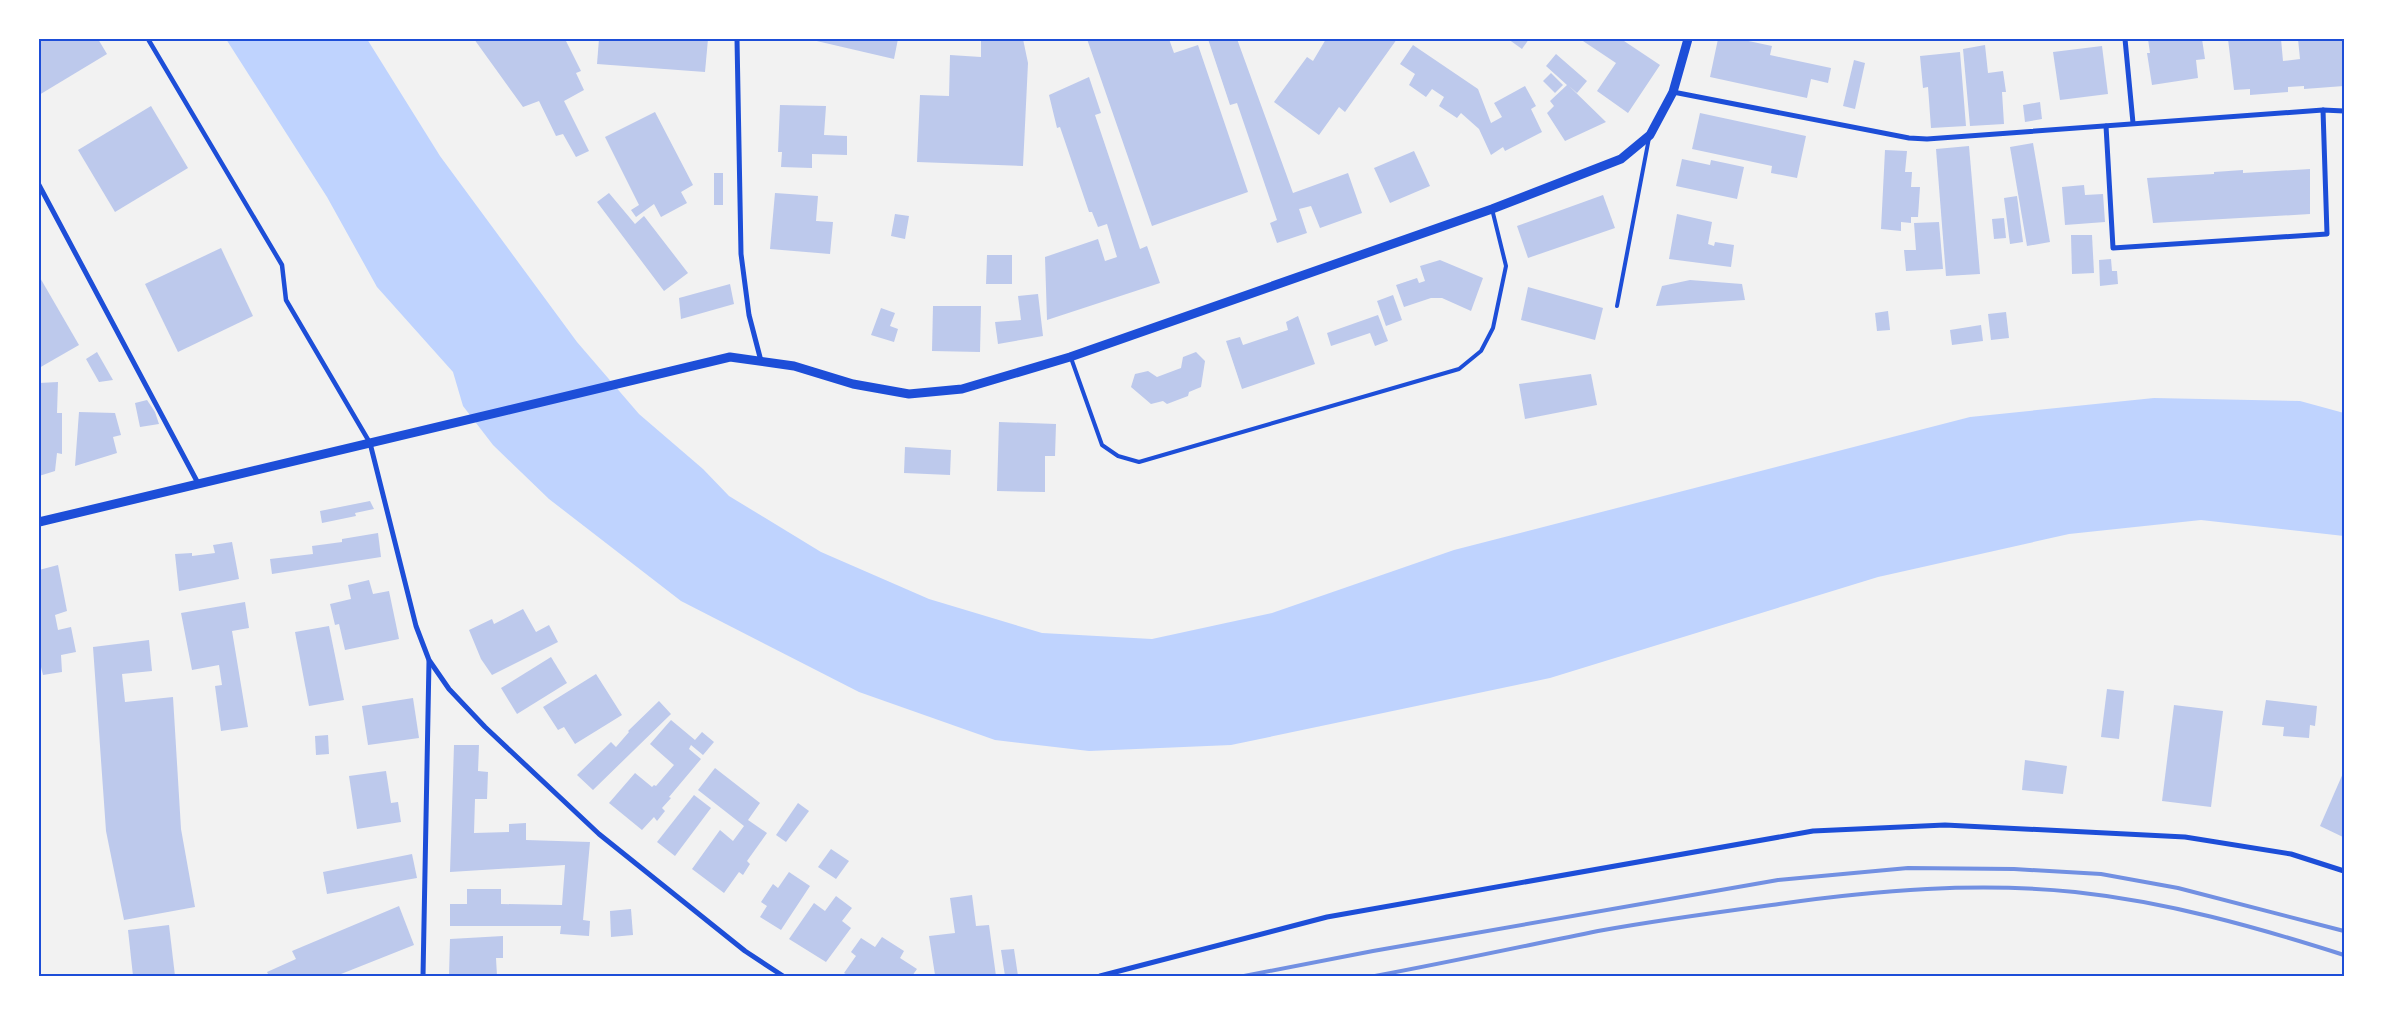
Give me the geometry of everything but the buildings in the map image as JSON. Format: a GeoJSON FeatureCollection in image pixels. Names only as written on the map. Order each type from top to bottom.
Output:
{"type":"FeatureCollection","features":[{"type":"Feature","properties":{"kind":"street"},"geometry":{"type":"LineString","coordinates":[[148,39],[282,265],[286,300],[370,443],[416,626],[429,660],[449,689],[485,728],[599,834],[745,951],[783,976]]}},
{"type":"Feature","properties":{"kind":"street"},"geometry":{"type":"LineString","coordinates":[[737,39],[741,254],[749,316],[761,360]]}},
{"type":"Feature","properties":{"kind":"street"},"geometry":{"type":"LineString","coordinates":[[39,522],[730,357],[794,366],[853,384],[910,394],[962,389],[1070,357],[1492,209],[1621,159],[1650,135],[1673,92],[1688,39]]}},
{"type":"Feature","properties":{"kind":"street"},"geometry":{"type":"LineString","coordinates":[[2126,39],[2133,124]]}},
{"type":"Feature","properties":{"kind":"street"},"geometry":{"type":"LineString","coordinates":[[1673,92],[1909,138],[1928,140],[2323,110],[2344,111]]}},
{"type":"Feature","properties":{"kind":"street"},"geometry":{"type":"LineString","coordinates":[[2106,126],[2113,248],[2317,235],[2327,234],[2323,110]]}},
{"type":"Feature","properties":{"kind":"street"},"geometry":{"type":"LineString","coordinates":[[39,185],[199,485]]}},
{"type":"Feature","properties":{"kind":"street"},"geometry":{"type":"LineString","coordinates":[[423,976],[429,660]]}},
{"type":"Feature","properties":{"kind":"street"},"geometry":{"type":"LineString","coordinates":[[1100,976],[1133,969],[1327,917],[1813,831],[1944,825],[2185,837],[2291,854],[2344,871]]}},
{"type":"Feature","properties":{"kind":"lane"},"geometry":{"type":"LineString","coordinates":[[1617,306],[1650,135]]}},
{"type":"Feature","properties":{"kind":"lane"},"geometry":{"type":"LineString","coordinates":[[1070,357],[1102,445],[1118,456],[1139,462],[1459,369],[1481,350],[1493,328],[1506,266],[1492,209]]}},
{"type":"Feature","properties":{"kind":"water"},"geometry":{"type":"Polygon","coordinates":[[[226,39],[367,39],[440,156],[577,342],[639,414],[703,469],[729,496],[821,552],[929,599],[1042,633],[1152,639],[1272,613],[1454,550],[1970,417],[2154,398],[2300,401],[2344,413],[2344,536],[2201,520],[2069,534],[1878,577],[1550,678],[1231,745],[1089,751],[995,740],[859,692],[681,601],[549,499],[493,445],[463,406],[453,372],[377,287],[327,197],[226,39]]]}},
{"type":"Feature","properties":{"kind":"railway"},"geometry":{"type":"LineString","coordinates":[[1244,976],[1373,951],[1778,880],[1908,868],[2014,869],[2101,874],[2178,888],[2344,931]]}},
{"type":"Feature","properties":{"kind":"railway"},"geometry":{"type":"LineString","coordinates":[[1375,976],[1598,931],[1666,920],[1816,899],[1890,891],[1964,888],[2038,889],[2110,896],[2178,909],[2245,925],[2344,955]]}}]}
